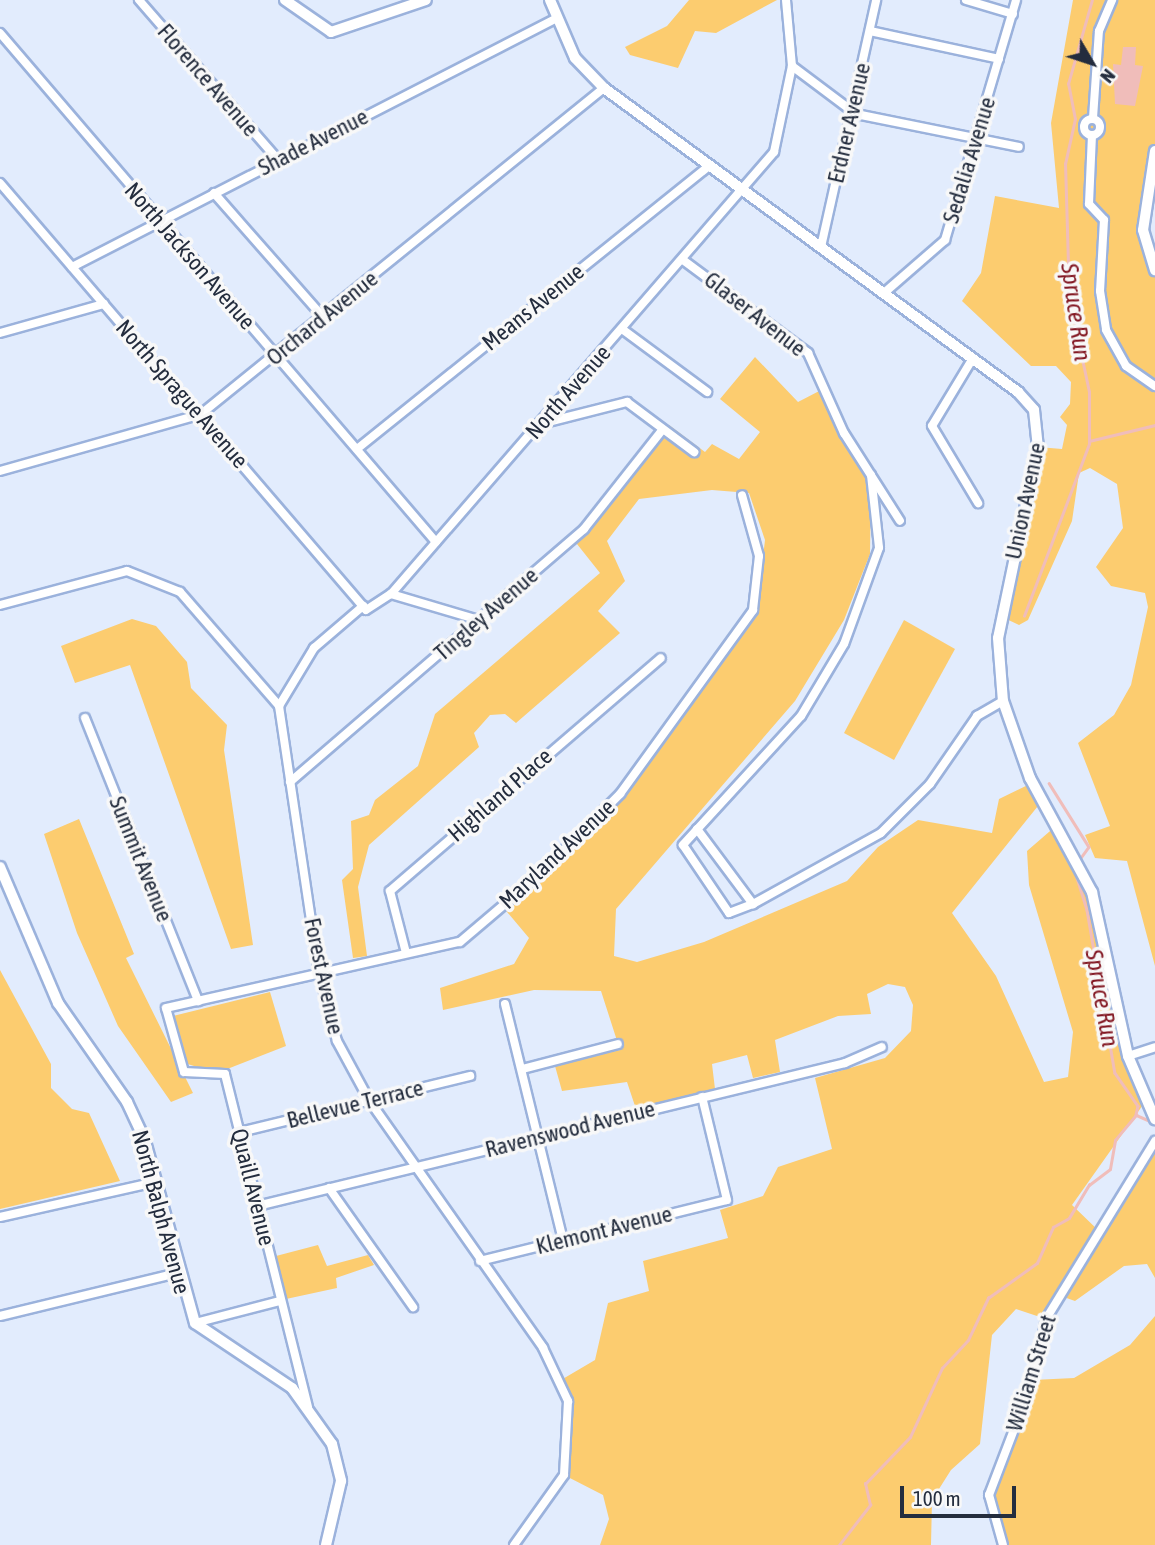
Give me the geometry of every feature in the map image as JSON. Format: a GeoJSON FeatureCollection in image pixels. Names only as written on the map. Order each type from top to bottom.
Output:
{"type":"FeatureCollection","features":[{"type":"Feature","properties":{"kind":"street","name":"Florence Avenue"},"geometry":{"type":"LineString","coordinates":[[139,0],[278,160]]}},
{"type":"Feature","properties":{"kind":"street"},"geometry":{"type":"LineString","coordinates":[[285,0],[331,33],[426,0]]}},
{"type":"Feature","properties":{"kind":"street","name":"Union Avenue"},"geometry":{"type":"LineString","coordinates":[[550,0],[555,19],[575,58],[604,88],[1026,399],[1040,430],[1000,617],[1003,701],[1030,778],[1092,892],[1128,1056],[1155,1119]]}},
{"type":"Feature","properties":{"kind":"street","name":"North Avenue"},"geometry":{"type":"LineString","coordinates":[[391,594],[744,190],[779,145],[792,66],[786,0]]}},
{"type":"Feature","properties":{"kind":"street","name":"Erdner Avenue"},"geometry":{"type":"LineString","coordinates":[[821,247],[876,0]]}},
{"type":"Feature","properties":{"kind":"street"},"geometry":{"type":"LineString","coordinates":[[966,0],[1013,14]]}},
{"type":"Feature","properties":{"kind":"street","name":"Sedalia Avenue"},"geometry":{"type":"LineString","coordinates":[[884,293],[921,255],[943,245],[1016,0]]}},
{"type":"Feature","properties":{"kind":"street"},"geometry":{"type":"LineString","coordinates":[[1112,0],[1099,31],[1093,118],[1100,129],[1092,135],[1089,204],[1104,220],[1100,291],[1106,330],[1118,356],[1155,386]]}},
{"type":"Feature","properties":{"kind":"street","name":"Shade Avenue"},"geometry":{"type":"LineString","coordinates":[[72,267],[555,19]]}},
{"type":"Feature","properties":{"kind":"street"},"geometry":{"type":"LineString","coordinates":[[870,31],[999,59]]}},
{"type":"Feature","properties":{"kind":"street","name":"North Jackson Avenue"},"geometry":{"type":"LineString","coordinates":[[0,33],[436,542]]}},
{"type":"Feature","properties":{"kind":"street"},"geometry":{"type":"LineString","coordinates":[[792,66],[852,111],[975,141],[1019,147]]}},
{"type":"Feature","properties":{"kind":"street","name":"Orchard Avenue"},"geometry":{"type":"LineString","coordinates":[[0,471],[201,414],[604,88]]}},
{"type":"Feature","properties":{"kind":"street"},"geometry":{"type":"LineString","coordinates":[[1155,151],[1143,230],[1155,270]]}},
{"type":"Feature","properties":{"kind":"street","name":"Means Avenue"},"geometry":{"type":"LineString","coordinates":[[357,449],[710,165]]}},
{"type":"Feature","properties":{"kind":"street","name":"North Sprague Avenue"},"geometry":{"type":"LineString","coordinates":[[0,183],[4,195],[72,267],[201,414],[363,606]]}},
{"type":"Feature","properties":{"kind":"street"},"geometry":{"type":"LineString","coordinates":[[214,193],[323,317]]}},
{"type":"Feature","properties":{"kind":"street","name":"Glaser Avenue"},"geometry":{"type":"LineString","coordinates":[[683,260],[808,353],[844,433],[900,521]]}},
{"type":"Feature","properties":{"kind":"street"},"geometry":{"type":"LineString","coordinates":[[0,333],[104,304]]}},
{"type":"Feature","properties":{"kind":"street"},"geometry":{"type":"LineString","coordinates":[[622,329],[707,391]]}},
{"type":"Feature","properties":{"kind":"street"},"geometry":{"type":"LineString","coordinates":[[973,358],[932,426],[978,503]]}},
{"type":"Feature","properties":{"kind":"street"},"geometry":{"type":"LineString","coordinates":[[540,424],[627,402],[694,452]]}},
{"type":"Feature","properties":{"kind":"street","name":"Tingley Avenue"},"geometry":{"type":"LineString","coordinates":[[290,782],[584,530],[663,429]]}},
{"type":"Feature","properties":{"kind":"street"},"geometry":{"type":"LineString","coordinates":[[871,475],[879,548],[844,644],[801,716],[683,845],[729,913],[753,904],[881,833],[911,807],[977,716],[1003,701]]}},
{"type":"Feature","properties":{"kind":"street","name":"Maryland Avenue"},"geometry":{"type":"LineString","coordinates":[[166,1008],[460,942],[620,794],[753,610],[759,556],[742,495]]}},
{"type":"Feature","properties":{"kind":"street"},"geometry":{"type":"LineString","coordinates":[[0,605],[127,571],[180,592],[279,706],[314,648],[363,606],[374,611],[391,594],[479,620]]}},
{"type":"Feature","properties":{"kind":"street","name":"Highland Place"},"geometry":{"type":"LineString","coordinates":[[406,953],[390,891],[660,658]]}},
{"type":"Feature","properties":{"kind":"street","name":"Forest Avenue"},"geometry":{"type":"LineString","coordinates":[[279,706],[319,973],[337,1041],[369,1100],[556,1369],[570,1415],[564,1475],[514,1545]]}},
{"type":"Feature","properties":{"kind":"street","name":"Summit Avenue"},"geometry":{"type":"LineString","coordinates":[[85,718],[198,1001]]}},
{"type":"Feature","properties":{"kind":"street"},"geometry":{"type":"LineString","coordinates":[[698,829],[753,904]]}},
{"type":"Feature","properties":{"kind":"street","name":"North Balph Avenue"},"geometry":{"type":"LineString","coordinates":[[0,867],[58,1003],[127,1102],[155,1182],[178,1273],[195,1323],[274,1374],[308,1407],[332,1444],[341,1481],[326,1545]]}},
{"type":"Feature","properties":{"kind":"street"},"geometry":{"type":"LineString","coordinates":[[505,1004],[563,1240]]}},
{"type":"Feature","properties":{"kind":"street","name":"Quaill Avenue"},"geometry":{"type":"LineString","coordinates":[[166,1008],[180,1066],[187,1076],[225,1074],[308,1407]]}},
{"type":"Feature","properties":{"kind":"street"},"geometry":{"type":"LineString","coordinates":[[522,1069],[618,1044]]}},
{"type":"Feature","properties":{"kind":"street","name":"Ravenswood Avenue"},"geometry":{"type":"LineString","coordinates":[[257,1206],[845,1063],[882,1047]]}},
{"type":"Feature","properties":{"kind":"street"},"geometry":{"type":"LineString","coordinates":[[1128,1056],[1155,1047]]}},
{"type":"Feature","properties":{"kind":"street","name":"Bellevue Terrace"},"geometry":{"type":"LineString","coordinates":[[240,1132],[470,1076]]}},
{"type":"Feature","properties":{"kind":"street","name":"Klemont Avenue"},"geometry":{"type":"LineString","coordinates":[[480,1261],[727,1200],[702,1097]]}},
{"type":"Feature","properties":{"kind":"street","name":"William Street"},"geometry":{"type":"LineString","coordinates":[[1003,1545],[989,1495],[1034,1380],[1046,1319],[1155,1142]]}},
{"type":"Feature","properties":{"kind":"street"},"geometry":{"type":"LineString","coordinates":[[0,1217],[155,1182]]}},
{"type":"Feature","properties":{"kind":"street"},"geometry":{"type":"LineString","coordinates":[[329,1188],[413,1307]]}},
{"type":"Feature","properties":{"kind":"street"},"geometry":{"type":"LineString","coordinates":[[0,1316],[178,1273]]}},
{"type":"Feature","properties":{"kind":"street"},"geometry":{"type":"LineString","coordinates":[[195,1323],[280,1301]]}},
{"type":"Feature","properties":{"kind":"shaded area"},"geometry":{"type":"Polygon","coordinates":[[[689,0],[777,0],[716,33],[695,31],[678,68],[630,55],[625,47],[667,26],[689,0]]]}},
{"type":"Feature","properties":{"kind":"shaded area"},"geometry":{"type":"Polygon","coordinates":[[[1073,0],[1155,0],[1155,151],[1143,218],[1155,270],[1155,966],[1127,861],[1095,858],[1085,835],[1110,826],[1078,743],[1114,715],[1131,685],[1148,607],[1145,593],[1111,586],[1096,567],[1123,528],[1117,484],[1090,468],[1079,473],[1072,521],[1028,620],[1019,625],[1000,616],[1038,447],[1062,449],[1067,425],[1060,417],[1070,404],[1071,382],[1056,366],[1031,366],[962,301],[981,273],[995,196],[1059,208],[1051,123],[1073,0]]]}},
{"type":"Feature","properties":{"kind":"shaded area"},"geometry":{"type":"Polygon","coordinates":[[[1123,47],[1136,47],[1135,65],[1143,66],[1135,106],[1115,104],[1113,64],[1121,65],[1123,47]]]}},
{"type":"Feature","properties":{"kind":"shaded area"},"geometry":{"type":"Polygon","coordinates":[[[755,357],[798,402],[825,388],[871,475],[870,554],[844,620],[795,701],[616,909],[614,956],[637,962],[704,942],[847,881],[878,847],[918,820],[992,833],[999,799],[1032,783],[1042,801],[952,913],[996,976],[1044,1082],[1068,1077],[1073,1032],[1029,885],[1027,851],[1057,825],[1078,861],[1145,1102],[1072,1205],[1100,1232],[1155,1141],[1155,1278],[1147,1264],[1124,1266],[1075,1301],[1058,1295],[1046,1319],[1016,1309],[992,1335],[980,1444],[951,1470],[932,1500],[931,1545],[600,1545],[609,1519],[603,1495],[564,1475],[571,1415],[561,1380],[595,1360],[608,1303],[649,1291],[643,1261],[728,1238],[720,1210],[763,1196],[778,1167],[832,1149],[815,1078],[885,1058],[911,1031],[913,1005],[905,987],[888,984],[867,994],[871,1014],[838,1016],[775,1040],[780,1072],[753,1078],[747,1055],[712,1064],[715,1089],[636,1109],[627,1082],[562,1091],[555,1066],[620,1050],[601,991],[534,990],[443,1010],[440,988],[514,964],[529,938],[502,906],[620,794],[757,608],[765,540],[749,493],[712,490],[639,499],[607,541],[625,581],[598,611],[620,633],[516,723],[505,714],[490,715],[474,733],[479,747],[369,845],[358,887],[367,956],[353,958],[342,880],[353,869],[351,821],[369,815],[375,800],[418,766],[435,714],[600,573],[573,539],[663,429],[669,425],[705,452],[712,444],[739,459],[760,432],[720,399],[755,357]]]}},
{"type":"Feature","properties":{"kind":"shaded area"},"geometry":{"type":"Polygon","coordinates":[[[132,619],[156,626],[187,662],[191,688],[227,725],[224,750],[253,945],[231,949],[130,665],[75,683],[61,646],[132,619]]]}},
{"type":"Feature","properties":{"kind":"shaded area"},"geometry":{"type":"Polygon","coordinates":[[[904,620],[955,649],[894,760],[844,733],[904,620]]]}},
{"type":"Feature","properties":{"kind":"shaded area"},"geometry":{"type":"Polygon","coordinates":[[[79,819],[134,954],[126,958],[193,1093],[171,1102],[118,1026],[77,933],[44,834],[79,819]]]}},
{"type":"Feature","properties":{"kind":"shaded area"},"geometry":{"type":"Polygon","coordinates":[[[0,970],[51,1064],[51,1088],[72,1109],[89,1113],[120,1181],[0,1209],[0,970]]]}},
{"type":"Feature","properties":{"kind":"shaded area"},"geometry":{"type":"Polygon","coordinates":[[[270,992],[286,1046],[217,1073],[181,1062],[173,1016],[270,992]]]}},
{"type":"Feature","properties":{"kind":"shaded area"},"geometry":{"type":"Polygon","coordinates":[[[318,1245],[327,1266],[368,1255],[374,1265],[336,1278],[337,1288],[286,1299],[276,1256],[318,1245]]]}},
{"type":"Feature","properties":{"kind":"shaded area"},"geometry":{"type":"Polygon","coordinates":[[[1155,1316],[1155,1545],[1003,1545],[989,1495],[1033,1380],[1074,1378],[1130,1345],[1155,1316]]]}},
{"type":"Feature","properties":{"kind":"waterway","name":"Spruce Run"},"geometry":{"type":"LineString","coordinates":[[1024,616],[1089,444],[1089,392],[1069,298],[1065,164],[1075,119],[1068,84],[1092,0]]}},
{"type":"Feature","properties":{"kind":"waterway"},"geometry":{"type":"LineString","coordinates":[[1089,441],[1155,425]]}},
{"type":"Feature","properties":{"kind":"waterway","name":"Spruce Run"},"geometry":{"type":"LineString","coordinates":[[1049,783],[1089,847],[1081,858]]}},
{"type":"Feature","properties":{"kind":"waterway","name":"Spruce Run"},"geometry":{"type":"LineString","coordinates":[[1073,865],[1087,910],[1115,1073],[1138,1106],[1136,1115],[1148,1120]]}},
{"type":"Feature","properties":{"kind":"waterway"},"geometry":{"type":"LineString","coordinates":[[839,1545],[870,1505],[865,1484],[910,1437],[942,1368],[968,1340],[988,1298],[1037,1263],[1053,1227],[1069,1218],[1089,1185],[1110,1169],[1115,1140],[1136,1115]]}}]}
